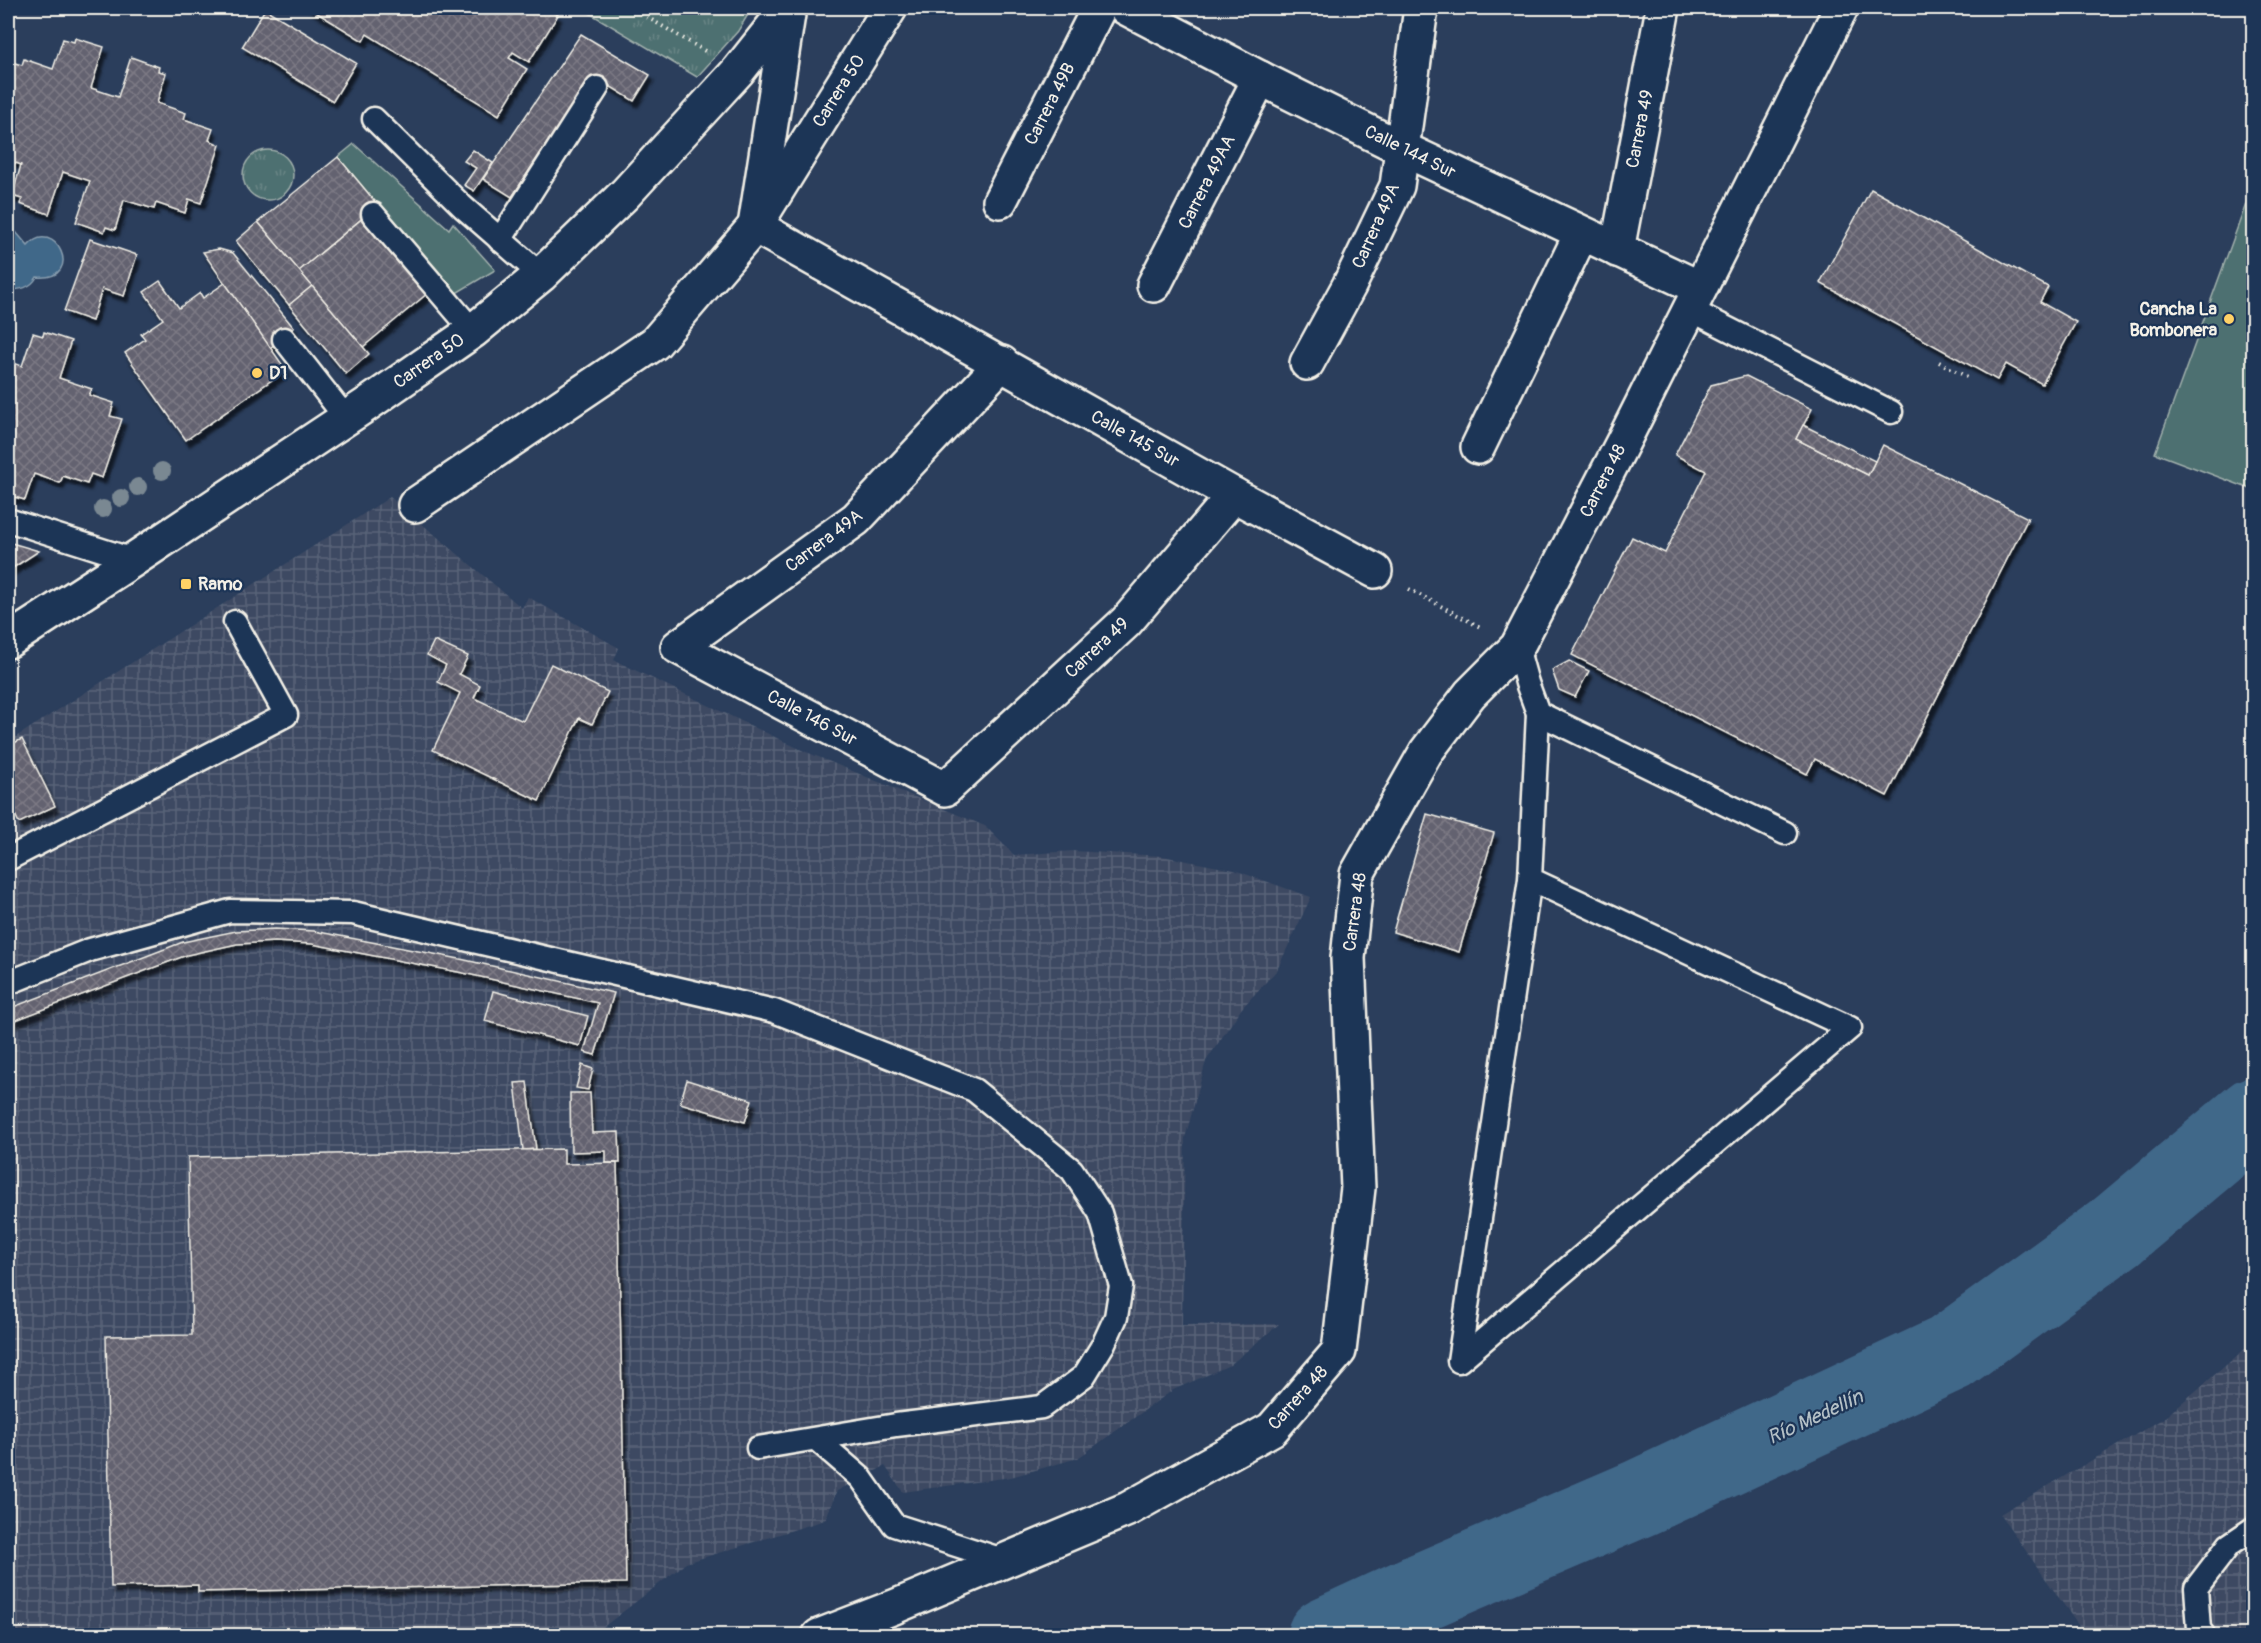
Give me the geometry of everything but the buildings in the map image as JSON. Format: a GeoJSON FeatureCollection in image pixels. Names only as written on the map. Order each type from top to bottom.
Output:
{"type":"FeatureCollection","features":[{"type":"Feature","properties":{"kind":"street","name":"Carrera 50"},"geometry":{"type":"LineString","coordinates":[[8,640],[133,560],[473,331],[541,275],[625,194],[738,70],[788,8]]}},
{"type":"Feature","properties":{"kind":"street"},"geometry":{"type":"LineString","coordinates":[[755,226],[788,8]]}},
{"type":"Feature","properties":{"kind":"street","name":"Carrera 50"},"geometry":{"type":"LineString","coordinates":[[415,505],[656,343],[755,226],[890,8]]}},
{"type":"Feature","properties":{"kind":"street","name":"Carrera 49B"},"geometry":{"type":"LineString","coordinates":[[1000,201],[1099,8]]}},
{"type":"Feature","properties":{"kind":"street","name":"Calle 144 Sur"},"geometry":{"type":"LineString","coordinates":[[1126,8],[1177,20],[1260,78],[1401,148],[1617,250],[1695,298]]}},
{"type":"Feature","properties":{"kind":"street","name":"Carrera 49A"},"geometry":{"type":"LineString","coordinates":[[1307,363],[1397,186],[1421,8]]}},
{"type":"Feature","properties":{"kind":"street","name":"Carrera 49"},"geometry":{"type":"LineString","coordinates":[[1617,250],[1663,8]]}},
{"type":"Feature","properties":{"kind":"street","name":"Carrera 48"},"geometry":{"type":"LineString","coordinates":[[819,1635],[894,1607],[1128,1509],[1272,1429],[1339,1351],[1359,1188],[1348,958],[1357,874],[1426,752],[1470,694],[1517,647],[1841,8]]}},
{"type":"Feature","properties":{"kind":"street","name":"Carrera 49AA"},"geometry":{"type":"LineString","coordinates":[[1154,285],[1260,78]]}},
{"type":"Feature","properties":{"kind":"street","name":"Calle 145 Sur"},"geometry":{"type":"LineString","coordinates":[[755,226],[1234,495],[1375,570]]}},
{"type":"Feature","properties":{"kind":"street"},"geometry":{"type":"LineString","coordinates":[[1478,447],[1581,234]]}},
{"type":"Feature","properties":{"kind":"street","name":"Carrera 49A"},"geometry":{"type":"LineString","coordinates":[[678,647],[856,519],[1002,363]]}},
{"type":"Feature","properties":{"kind":"street","name":"Carrera 49"},"geometry":{"type":"LineString","coordinates":[[945,789],[1126,622],[1234,495]]}},
{"type":"Feature","properties":{"kind":"street","name":"Calle 146 Sur"},"geometry":{"type":"LineString","coordinates":[[678,647],[945,789]]}},
{"type":"Feature","properties":{"kind":"lane"},"geometry":{"type":"LineString","coordinates":[[500,240],[597,88]]}},
{"type":"Feature","properties":{"kind":"lane"},"geometry":{"type":"LineString","coordinates":[[374,119],[464,207],[541,275]]}},
{"type":"Feature","properties":{"kind":"lane"},"geometry":{"type":"LineString","coordinates":[[373,214],[473,331]]}},
{"type":"Feature","properties":{"kind":"lane"},"geometry":{"type":"LineString","coordinates":[[1695,298],[1892,412]]}},
{"type":"Feature","properties":{"kind":"lane"},"geometry":{"type":"LineString","coordinates":[[284,339],[346,418]]}},
{"type":"Feature","properties":{"kind":"lane"},"geometry":{"type":"LineString","coordinates":[[8,520],[133,560]]}},
{"type":"Feature","properties":{"kind":"lane"},"geometry":{"type":"LineString","coordinates":[[8,859],[286,715],[235,622]]}},
{"type":"Feature","properties":{"kind":"lane"},"geometry":{"type":"LineString","coordinates":[[1517,647],[1538,714],[1530,879],[1459,1361],[1850,1028],[1530,879]]}},
{"type":"Feature","properties":{"kind":"lane"},"geometry":{"type":"LineString","coordinates":[[1538,714],[1785,833]]}},
{"type":"Feature","properties":{"kind":"lane"},"geometry":{"type":"LineString","coordinates":[[8,983],[90,951],[230,911],[353,913],[774,1011],[974,1090],[1072,1170],[1100,1213],[1121,1286],[1116,1317],[1084,1376],[1042,1407],[896,1425],[758,1448]]}},
{"type":"Feature","properties":{"kind":"lane"},"geometry":{"type":"LineString","coordinates":[[816,1439],[861,1478],[894,1525],[1006,1561]]}},
{"type":"Feature","properties":{"kind":"lane"},"geometry":{"type":"LineString","coordinates":[[2204,1635],[2199,1629],[2196,1588],[2229,1545],[2253,1528]]}},
{"type":"Feature","properties":{"kind":"path"},"geometry":{"type":"LineString","coordinates":[[631,8],[738,70]]}},
{"type":"Feature","properties":{"kind":"path"},"geometry":{"type":"LineString","coordinates":[[1940,362],[1967,377]]}},
{"type":"Feature","properties":{"kind":"path"},"geometry":{"type":"LineString","coordinates":[[1375,570],[1517,647]]}},
{"type":"Feature","properties":{"kind":"shaded area"},"geometry":{"type":"Polygon","coordinates":[[[8,227],[16,232],[28,246],[38,239],[47,238],[55,243],[61,251],[63,261],[60,269],[52,276],[37,277],[25,288],[8,290],[8,227]]]}},
{"type":"Feature","properties":{"kind":"shaded area","name":"Ramo"},"geometry":{"type":"Polygon","coordinates":[[[390,497],[522,608],[528,597],[619,648],[614,660],[804,751],[985,826],[1014,855],[1073,851],[1162,856],[1234,870],[1311,897],[1277,970],[1242,1008],[1206,1061],[1185,1138],[1182,1325],[1279,1324],[1230,1365],[1173,1390],[1078,1458],[1011,1477],[903,1492],[885,1466],[837,1491],[825,1520],[686,1563],[593,1635],[8,1635],[8,829],[19,823],[8,799],[8,742],[390,497]]]}},
{"type":"Feature","properties":{"kind":"shaded area"},"geometry":{"type":"Polygon","coordinates":[[[2253,1342],[2253,1635],[2085,1635],[2000,1514],[2164,1418],[2253,1342]]]}},
{"type":"Feature","properties":{"kind":"green space"},"geometry":{"type":"Polygon","coordinates":[[[581,8],[752,8],[738,31],[697,77],[581,8]]]}},
{"type":"Feature","properties":{"kind":"green space"},"geometry":{"type":"Polygon","coordinates":[[[354,144],[449,229],[453,223],[495,270],[453,295],[338,157],[354,144]]]}},
{"type":"Feature","properties":{"kind":"green space"},"geometry":{"type":"Polygon","coordinates":[[[263,150],[273,150],[286,157],[293,170],[293,180],[286,193],[273,200],[263,200],[254,196],[247,189],[243,180],[243,170],[247,161],[254,154],[263,150]]]}},
{"type":"Feature","properties":{"kind":"green space","name":"Cancha La Bombonera"},"geometry":{"type":"Polygon","coordinates":[[[2253,185],[2254,490],[2155,453],[2253,185]]]}},
{"type":"Feature","properties":{"kind":"waterway","name":"Río Medellín"},"geometry":{"type":"LineString","coordinates":[[1326,1636],[1419,1593],[1640,1498],[1950,1353],[2117,1231],[2254,1116]]}},
{"type":"Feature","properties":{"kind":"place","name":"Cancha La Bombonera"},"geometry":{"type":"Point","coordinates":[2229,319]}},
{"type":"Feature","properties":{"kind":"place","name":"D1"},"geometry":{"type":"Point","coordinates":[257,373]}},
{"type":"Feature","properties":{"kind":"place","name":"Ramo"},"geometry":{"type":"Point","coordinates":[186,584]}}]}
